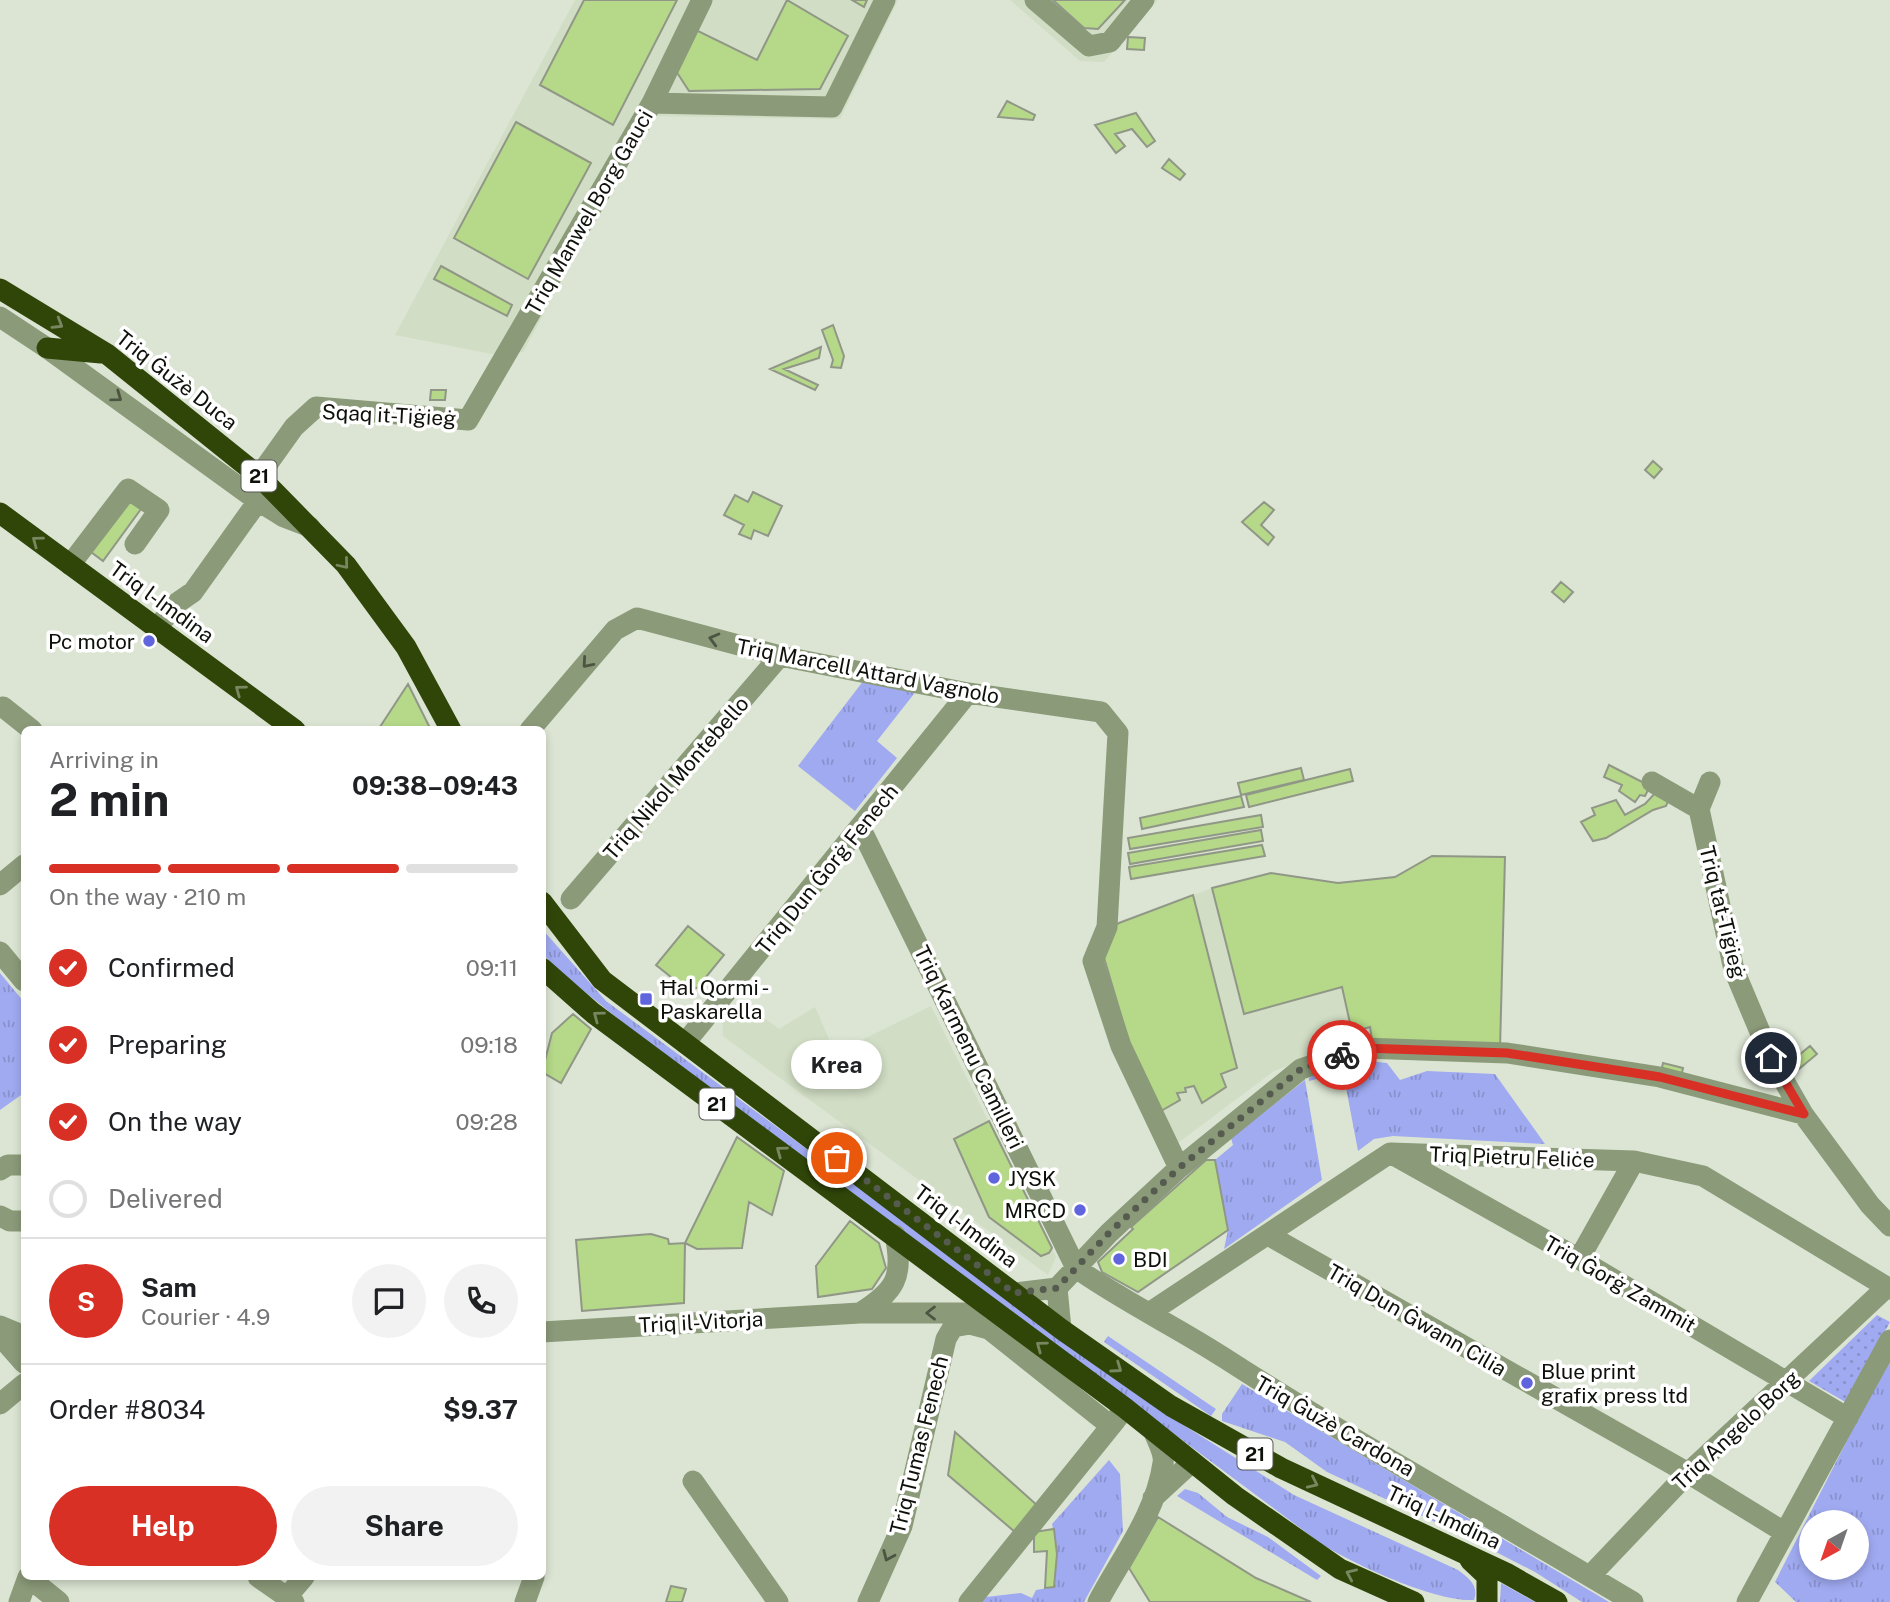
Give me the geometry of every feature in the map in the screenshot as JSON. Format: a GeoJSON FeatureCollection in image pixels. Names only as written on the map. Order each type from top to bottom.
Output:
{"type":"FeatureCollection","features":[{"type":"Feature","properties":{"kind":"highway","name":"Triq Ġużè Duca"},"geometry":{"type":"LineString","coordinates":[[0,289],[107,354],[259,476],[346,565],[406,647],[449,726]]}},
{"type":"Feature","properties":{"kind":"highway"},"geometry":{"type":"LineString","coordinates":[[47,348],[107,354]]}},
{"type":"Feature","properties":{"kind":"highway","name":"Triq l-Imdina"},"geometry":{"type":"LineString","coordinates":[[0,513],[289,726]]}},
{"type":"Feature","properties":{"kind":"highway","name":"Triq l-Imdina"},"geometry":{"type":"LineString","coordinates":[[546,907],[602,980],[1061,1329],[1171,1406],[1282,1468],[1464,1553],[1557,1602]]}},
{"type":"Feature","properties":{"kind":"highway","name":"21"},"geometry":{"type":"LineString","coordinates":[[546,972],[593,1013],[999,1313],[1192,1462],[1340,1569],[1414,1602]]}},
{"type":"Feature","properties":{"kind":"highway"},"geometry":{"type":"LineString","coordinates":[[1464,1553],[1487,1576],[1487,1602]]}},
{"type":"Feature","properties":{"kind":"street","name":"Triq Manwel Borg Gauci"},"geometry":{"type":"LineString","coordinates":[[468,420],[652,103],[702,0]]}},
{"type":"Feature","properties":{"kind":"street"},"geometry":{"type":"LineString","coordinates":[[652,103],[832,107],[885,0]]}},
{"type":"Feature","properties":{"kind":"street"},"geometry":{"type":"LineString","coordinates":[[1035,0],[1089,46],[1110,42],[1144,0]]}},
{"type":"Feature","properties":{"kind":"street","name":"Triq Ġużè Duca"},"geometry":{"type":"LineString","coordinates":[[0,317],[258,501],[284,517],[310,527]]}},
{"type":"Feature","properties":{"kind":"street","name":"Sqaq it-Tiġieġ"},"geometry":{"type":"LineString","coordinates":[[259,476],[294,427],[316,407],[468,420]]}},
{"type":"Feature","properties":{"kind":"street"},"geometry":{"type":"LineString","coordinates":[[70,565],[128,488],[159,510],[135,544]]}},
{"type":"Feature","properties":{"kind":"street"},"geometry":{"type":"LineString","coordinates":[[156,629],[177,603],[193,592],[258,501]]}},
{"type":"Feature","properties":{"kind":"street","name":"Triq Marcell Attard Vagnolo"},"geometry":{"type":"LineString","coordinates":[[533,726],[615,630],[637,618],[780,656],[968,693],[1101,712],[1118,733],[1107,927],[1093,961],[1121,1046],[1179,1168]]}},
{"type":"Feature","properties":{"kind":"street","name":"Triq Nikol Montebello"},"geometry":{"type":"LineString","coordinates":[[571,899],[780,656]]}},
{"type":"Feature","properties":{"kind":"street","name":"Triq Dun Ġorġ Fenech"},"geometry":{"type":"LineString","coordinates":[[685,1043],[968,693]]}},
{"type":"Feature","properties":{"kind":"street"},"geometry":{"type":"LineString","coordinates":[[4,707],[27,726]]}},
{"type":"Feature","properties":{"kind":"street"},"geometry":{"type":"LineString","coordinates":[[1652,782],[1699,808],[1710,782]]}},
{"type":"Feature","properties":{"kind":"street","name":"Triq tat-Tiġieġ"},"geometry":{"type":"LineString","coordinates":[[1699,808],[1734,970],[1771,1058],[1804,1114],[1870,1205],[1890,1226]]}},
{"type":"Feature","properties":{"kind":"street","name":"Triq Karmenu Camilleri"},"geometry":{"type":"LineString","coordinates":[[860,827],[1076,1268]]}},
{"type":"Feature","properties":{"kind":"street"},"geometry":{"type":"LineString","coordinates":[[0,885],[21,868]]}},
{"type":"Feature","properties":{"kind":"street"},"geometry":{"type":"LineString","coordinates":[[0,952],[21,977]]}},
{"type":"Feature","properties":{"kind":"street"},"geometry":{"type":"LineString","coordinates":[[1014,1293],[1057,1288],[1179,1168],[1301,1069],[1363,1048],[1507,1053],[1660,1077],[1804,1114]]}},
{"type":"Feature","properties":{"kind":"street"},"geometry":{"type":"LineString","coordinates":[[1149,1313],[1390,1153]]}},
{"type":"Feature","properties":{"kind":"street","name":"Triq Pietru Feliċe"},"geometry":{"type":"LineString","coordinates":[[1390,1153],[1634,1161],[1703,1176],[1888,1288]]}},
{"type":"Feature","properties":{"kind":"street","name":"Triq Ġorġ Zammit"},"geometry":{"type":"LineString","coordinates":[[1390,1153],[1579,1259],[1848,1418]]}},
{"type":"Feature","properties":{"kind":"street"},"geometry":{"type":"LineString","coordinates":[[1579,1259],[1634,1161]]}},
{"type":"Feature","properties":{"kind":"street"},"geometry":{"type":"LineString","coordinates":[[0,1170],[8,1165],[21,1165]]}},
{"type":"Feature","properties":{"kind":"street"},"geometry":{"type":"LineString","coordinates":[[0,1216],[10,1221],[21,1221]]}},
{"type":"Feature","properties":{"kind":"street","name":"Triq Dun Ġwann Cilia"},"geometry":{"type":"LineString","coordinates":[[1268,1235],[1688,1473],[1784,1532]]}},
{"type":"Feature","properties":{"kind":"street"},"geometry":{"type":"LineString","coordinates":[[860,1313],[887,1294],[895,1284],[899,1274],[895,1236]]}},
{"type":"Feature","properties":{"kind":"street","name":"Triq Ġużè Cardona"},"geometry":{"type":"LineString","coordinates":[[1076,1268],[1117,1297],[1149,1313],[1633,1602]]}},
{"type":"Feature","properties":{"kind":"street"},"geometry":{"type":"LineString","coordinates":[[1057,1288],[1061,1329]]}},
{"type":"Feature","properties":{"kind":"street","name":"Triq Angelo Borg"},"geometry":{"type":"LineString","coordinates":[[1590,1576],[1688,1473],[1888,1288]]}},
{"type":"Feature","properties":{"kind":"street","name":"Triq il-Vitorja"},"geometry":{"type":"LineString","coordinates":[[546,1332],[860,1313],[999,1313]]}},
{"type":"Feature","properties":{"kind":"street","name":"Triq Tumas Fenech"},"geometry":{"type":"LineString","coordinates":[[868,1602],[902,1526],[946,1339],[953,1327],[970,1324],[989,1329],[1111,1426]]}},
{"type":"Feature","properties":{"kind":"street"},"geometry":{"type":"LineString","coordinates":[[0,1326],[21,1335]]}},
{"type":"Feature","properties":{"kind":"street"},"geometry":{"type":"LineString","coordinates":[[0,1336],[21,1360]]}},
{"type":"Feature","properties":{"kind":"street"},"geometry":{"type":"LineString","coordinates":[[1746,1602],[1890,1340]]}},
{"type":"Feature","properties":{"kind":"street"},"geometry":{"type":"LineString","coordinates":[[0,1404],[21,1386]]}},
{"type":"Feature","properties":{"kind":"street"},"geometry":{"type":"LineString","coordinates":[[969,1602],[1125,1408]]}},
{"type":"Feature","properties":{"kind":"street"},"geometry":{"type":"LineString","coordinates":[[1098,1602],[1118,1571],[1152,1500],[1164,1461],[1154,1432]]}},
{"type":"Feature","properties":{"kind":"street"},"geometry":{"type":"LineString","coordinates":[[1152,1500],[1192,1462]]}},
{"type":"Feature","properties":{"kind":"street"},"geometry":{"type":"LineString","coordinates":[[693,1481],[778,1602]]}},
{"type":"Feature","properties":{"kind":"street"},"geometry":{"type":"LineString","coordinates":[[19,1602],[27,1580]]}},
{"type":"Feature","properties":{"kind":"street"},"geometry":{"type":"LineString","coordinates":[[32,1580],[59,1602]]}},
{"type":"Feature","properties":{"kind":"street"},"geometry":{"type":"LineString","coordinates":[[262,1580],[290,1600],[302,1580]]}},
{"type":"Feature","properties":{"kind":"street"},"geometry":{"type":"LineString","coordinates":[[525,1602],[533,1580]]}},
{"type":"Feature","properties":{"kind":"shaded area"},"geometry":{"type":"Polygon","coordinates":[[[575,0],[898,0],[840,119],[652,116],[523,352],[492,354],[395,335],[575,0]]]}},
{"type":"Feature","properties":{"kind":"shaded area"},"geometry":{"type":"Polygon","coordinates":[[[1010,0],[1158,0],[1104,62],[1080,61],[1010,0]]]}},
{"type":"Feature","properties":{"kind":"shaded area"},"geometry":{"type":"Polygon","coordinates":[[[1432,856],[1505,857],[1500,1049],[1354,1042],[1274,1071],[1178,1143],[1161,1111],[1100,957],[1119,923],[1212,888],[1271,873],[1338,883],[1395,877],[1432,856]]]}},
{"type":"Feature","properties":{"kind":"shaded area"},"geometry":{"type":"Polygon","coordinates":[[[740,1000],[779,1029],[815,1007],[835,1053],[931,1006],[1056,1257],[1048,1275],[723,1036],[722,1021],[740,1000]]]}},
{"type":"Feature","properties":{"kind":"green space"},"geometry":{"type":"Polygon","coordinates":[[[864,680],[917,690],[877,741],[897,758],[855,811],[798,766],[864,680]]]}},
{"type":"Feature","properties":{"kind":"green space"},"geometry":{"type":"Polygon","coordinates":[[[546,934],[606,1001],[1166,1414],[1294,1495],[1458,1570],[1474,1586],[1474,1600],[1439,1595],[1396,1581],[1323,1545],[631,1029],[560,972],[546,957],[546,934]]]}},
{"type":"Feature","properties":{"kind":"green space"},"geometry":{"type":"Polygon","coordinates":[[[0,973],[21,998],[21,1095],[0,1110],[0,973]]]}},
{"type":"Feature","properties":{"kind":"green space"},"geometry":{"type":"Polygon","coordinates":[[[1348,1059],[1387,1063],[1400,1080],[1427,1071],[1495,1074],[1545,1144],[1393,1136],[1374,1139],[1358,1151],[1343,1072],[1309,1081],[1309,1078],[1348,1059]]]}},
{"type":"Feature","properties":{"kind":"green space"},"geometry":{"type":"Polygon","coordinates":[[[1305,1080],[1322,1180],[1224,1249],[1228,1230],[1215,1160],[1233,1145],[1231,1138],[1305,1080]]]}},
{"type":"Feature","properties":{"kind":"green space"},"geometry":{"type":"Polygon","coordinates":[[[1877,1315],[1890,1322],[1847,1403],[1809,1381],[1877,1315]]]}},
{"type":"Feature","properties":{"kind":"green space"},"geometry":{"type":"Polygon","coordinates":[[[1108,1336],[1216,1409],[1211,1416],[1104,1342],[1108,1336]]]}},
{"type":"Feature","properties":{"kind":"green space"},"geometry":{"type":"Polygon","coordinates":[[[1890,1356],[1890,1602],[1796,1602],[1775,1582],[1799,1535],[1799,1580],[1869,1580],[1869,1510],[1812,1510],[1890,1356]]]}},
{"type":"Feature","properties":{"kind":"green space"},"geometry":{"type":"Polygon","coordinates":[[[1242,1384],[1609,1602],[1582,1602],[1535,1572],[1461,1534],[1327,1472],[1285,1442],[1222,1421],[1222,1414],[1242,1384]]]}},
{"type":"Feature","properties":{"kind":"green space"},"geometry":{"type":"Polygon","coordinates":[[[1109,1460],[1120,1474],[1123,1531],[1084,1602],[982,1602],[986,1597],[1021,1593],[1032,1598],[1036,1590],[1054,1587],[1057,1551],[1052,1524],[1109,1460]]]}},
{"type":"Feature","properties":{"kind":"green space"},"geometry":{"type":"Polygon","coordinates":[[[1185,1489],[1198,1493],[1227,1517],[1268,1537],[1321,1576],[1317,1580],[1177,1496],[1185,1489]]]}},
{"type":"Feature","properties":{"kind":"green space"},"geometry":{"type":"Polygon","coordinates":[[[1501,1583],[1535,1602],[1500,1602],[1501,1583]]]}},
{"type":"Feature","properties":{"kind":"building"},"geometry":{"type":"Polygon","coordinates":[[[584,0],[677,0],[613,125],[540,85],[584,0]]]}},
{"type":"Feature","properties":{"kind":"building"},"geometry":{"type":"Polygon","coordinates":[[[787,0],[848,36],[820,89],[689,91],[674,68],[692,28],[757,60],[787,0]]]}},
{"type":"Feature","properties":{"kind":"building"},"geometry":{"type":"Polygon","coordinates":[[[852,0],[867,0],[864,7],[852,0]]]}},
{"type":"Feature","properties":{"kind":"building"},"geometry":{"type":"Polygon","coordinates":[[[1053,0],[1125,0],[1098,29],[1084,28],[1053,0]]]}},
{"type":"Feature","properties":{"kind":"building"},"geometry":{"type":"Polygon","coordinates":[[[1128,37],[1145,38],[1144,50],[1127,49],[1128,37]]]}},
{"type":"Feature","properties":{"kind":"building"},"geometry":{"type":"Polygon","coordinates":[[[1007,101],[1035,115],[1033,120],[998,117],[1007,101]]]}},
{"type":"Feature","properties":{"kind":"building"},"geometry":{"type":"Polygon","coordinates":[[[1136,113],[1155,141],[1147,147],[1132,129],[1115,134],[1125,146],[1116,153],[1095,125],[1136,113]]]}},
{"type":"Feature","properties":{"kind":"building"},"geometry":{"type":"Polygon","coordinates":[[[516,122],[591,163],[528,279],[454,238],[516,122]]]}},
{"type":"Feature","properties":{"kind":"building"},"geometry":{"type":"Polygon","coordinates":[[[1169,159],[1185,174],[1180,180],[1162,168],[1169,159]]]}},
{"type":"Feature","properties":{"kind":"building"},"geometry":{"type":"Polygon","coordinates":[[[441,266],[512,305],[507,316],[434,279],[441,266]]]}},
{"type":"Feature","properties":{"kind":"building"},"geometry":{"type":"Polygon","coordinates":[[[833,325],[844,356],[841,368],[831,367],[833,360],[822,330],[833,325]]]}},
{"type":"Feature","properties":{"kind":"building"},"geometry":{"type":"Polygon","coordinates":[[[821,347],[819,358],[784,369],[818,385],[815,390],[770,369],[821,347]]]}},
{"type":"Feature","properties":{"kind":"building"},"geometry":{"type":"Polygon","coordinates":[[[431,390],[446,390],[445,400],[430,400],[431,390]]]}},
{"type":"Feature","properties":{"kind":"building"},"geometry":{"type":"Polygon","coordinates":[[[1653,461],[1662,469],[1654,478],[1645,470],[1653,461]]]}},
{"type":"Feature","properties":{"kind":"building"},"geometry":{"type":"Polygon","coordinates":[[[753,492],[782,506],[768,536],[754,530],[751,539],[739,534],[744,525],[724,515],[735,495],[748,502],[753,492]]]}},
{"type":"Feature","properties":{"kind":"building"},"geometry":{"type":"Polygon","coordinates":[[[130,501],[141,509],[103,561],[91,552],[130,501]]]}},
{"type":"Feature","properties":{"kind":"building"},"geometry":{"type":"Polygon","coordinates":[[[1264,502],[1274,510],[1261,525],[1274,537],[1268,545],[1242,522],[1264,502]]]}},
{"type":"Feature","properties":{"kind":"building"},"geometry":{"type":"Polygon","coordinates":[[[1561,582],[1573,592],[1564,602],[1552,592],[1561,582]]]}},
{"type":"Feature","properties":{"kind":"building"},"geometry":{"type":"Polygon","coordinates":[[[408,684],[429,726],[381,726],[408,684]]]}},
{"type":"Feature","properties":{"kind":"building"},"geometry":{"type":"Polygon","coordinates":[[[1609,765],[1650,786],[1645,796],[1640,795],[1635,802],[1619,791],[1622,785],[1604,777],[1609,765]]]}},
{"type":"Feature","properties":{"kind":"building"},"geometry":{"type":"Polygon","coordinates":[[[1301,768],[1304,780],[1241,795],[1238,783],[1301,768]]]}},
{"type":"Feature","properties":{"kind":"building"},"geometry":{"type":"Polygon","coordinates":[[[1350,769],[1353,781],[1249,807],[1246,795],[1350,769]]]}},
{"type":"Feature","properties":{"kind":"building"},"geometry":{"type":"Polygon","coordinates":[[[1658,790],[1670,797],[1666,806],[1653,810],[1606,838],[1593,841],[1581,822],[1595,815],[1592,808],[1616,800],[1625,815],[1645,804],[1658,790]]]}},
{"type":"Feature","properties":{"kind":"building"},"geometry":{"type":"Polygon","coordinates":[[[1241,796],[1244,807],[1142,829],[1140,818],[1241,796]]]}},
{"type":"Feature","properties":{"kind":"building"},"geometry":{"type":"Polygon","coordinates":[[[1261,815],[1263,827],[1130,849],[1128,838],[1261,815]]]}},
{"type":"Feature","properties":{"kind":"building"},"geometry":{"type":"Polygon","coordinates":[[[1261,830],[1263,841],[1130,864],[1128,853],[1261,830]]]}},
{"type":"Feature","properties":{"kind":"building"},"geometry":{"type":"Polygon","coordinates":[[[1262,845],[1265,856],[1131,879],[1129,867],[1262,845]]]}},
{"type":"Feature","properties":{"kind":"building"},"geometry":{"type":"Polygon","coordinates":[[[1432,856],[1505,857],[1500,1049],[1372,1040],[1370,1027],[1352,1032],[1342,987],[1244,1014],[1212,888],[1271,873],[1338,883],[1395,877],[1432,856]]]}},
{"type":"Feature","properties":{"kind":"building"},"geometry":{"type":"Polygon","coordinates":[[[1193,895],[1237,1068],[1221,1074],[1226,1087],[1202,1103],[1194,1086],[1185,1088],[1186,1092],[1177,1093],[1180,1100],[1161,1111],[1137,1069],[1102,951],[1112,928],[1119,923],[1193,895]]]}},
{"type":"Feature","properties":{"kind":"building"},"geometry":{"type":"Polygon","coordinates":[[[688,926],[724,955],[697,988],[686,989],[656,965],[688,926]]]}},
{"type":"Feature","properties":{"kind":"building"},"geometry":{"type":"Polygon","coordinates":[[[573,1014],[591,1029],[561,1083],[546,1074],[546,1056],[552,1033],[573,1014]]]}},
{"type":"Feature","properties":{"kind":"building"},"geometry":{"type":"Polygon","coordinates":[[[1810,1046],[1817,1054],[1787,1079],[1781,1070],[1810,1046]]]}},
{"type":"Feature","properties":{"kind":"building"},"geometry":{"type":"Polygon","coordinates":[[[1663,1063],[1683,1068],[1681,1077],[1661,1072],[1663,1063]]]}},
{"type":"Feature","properties":{"kind":"building","name":"JYSK"},"geometry":{"type":"Polygon","coordinates":[[[989,1121],[1052,1248],[1049,1253],[1041,1256],[989,1217],[954,1139],[989,1121]]]}},
{"type":"Feature","properties":{"kind":"building"},"geometry":{"type":"Polygon","coordinates":[[[737,1137],[784,1171],[772,1215],[749,1202],[742,1248],[697,1249],[685,1243],[737,1137]]]}},
{"type":"Feature","properties":{"kind":"building"},"geometry":{"type":"Polygon","coordinates":[[[1206,1160],[1215,1160],[1228,1230],[1138,1292],[1102,1272],[1098,1262],[1133,1229],[1131,1227],[1206,1160]]]}},
{"type":"Feature","properties":{"kind":"building"},"geometry":{"type":"Polygon","coordinates":[[[850,1221],[879,1243],[886,1268],[872,1289],[818,1297],[816,1266],[850,1221]]]}},
{"type":"Feature","properties":{"kind":"building"},"geometry":{"type":"Polygon","coordinates":[[[651,1234],[668,1239],[669,1244],[685,1243],[684,1303],[582,1311],[576,1240],[651,1234]]]}},
{"type":"Feature","properties":{"kind":"building"},"geometry":{"type":"Polygon","coordinates":[[[955,1432],[1038,1506],[1015,1532],[948,1475],[955,1432]]]}},
{"type":"Feature","properties":{"kind":"building"},"geometry":{"type":"Polygon","coordinates":[[[1158,1517],[1256,1578],[1311,1602],[1150,1602],[1129,1568],[1158,1517]]]}},
{"type":"Feature","properties":{"kind":"building"},"geometry":{"type":"Polygon","coordinates":[[[1054,1529],[1057,1554],[1054,1587],[1045,1588],[1047,1551],[1034,1552],[1034,1532],[1054,1529]]]}},
{"type":"Feature","properties":{"kind":"building"},"geometry":{"type":"Polygon","coordinates":[[[671,1586],[686,1589],[682,1602],[666,1602],[671,1586]]]}},
{"type":"Feature","properties":{"kind":"way so far"},"geometry":{"type":"LineString","coordinates":[[837,1158],[1014,1293],[1057,1288],[1109,1233],[1179,1168],[1301,1069],[1342,1055]]}},
{"type":"Feature","properties":{"kind":"place","name":"Pc motor"},"geometry":{"type":"Point","coordinates":[149,641]}},
{"type":"Feature","properties":{"kind":"place","name":"Ħal Qormi - Paskarella"},"geometry":{"type":"Point","coordinates":[646,999]}},
{"type":"Feature","properties":{"kind":"place","name":"Krea"},"geometry":{"type":"Point","coordinates":[837,1158]}},
{"type":"Feature","properties":{"kind":"place","name":"JYSK"},"geometry":{"type":"Point","coordinates":[994,1178]}},
{"type":"Feature","properties":{"kind":"place","name":"MRCD"},"geometry":{"type":"Point","coordinates":[1080,1210]}},
{"type":"Feature","properties":{"kind":"place","name":"BDI"},"geometry":{"type":"Point","coordinates":[1119,1259]}},
{"type":"Feature","properties":{"kind":"place","name":"Blue print grafix press ltd"},"geometry":{"type":"Point","coordinates":[1527,1383]}},
{"type":"Feature","properties":{"kind":"route"},"geometry":{"type":"LineString","coordinates":[[1342,1055],[1363,1048],[1507,1053],[1660,1077],[1804,1114],[1771,1058]]}}]}
